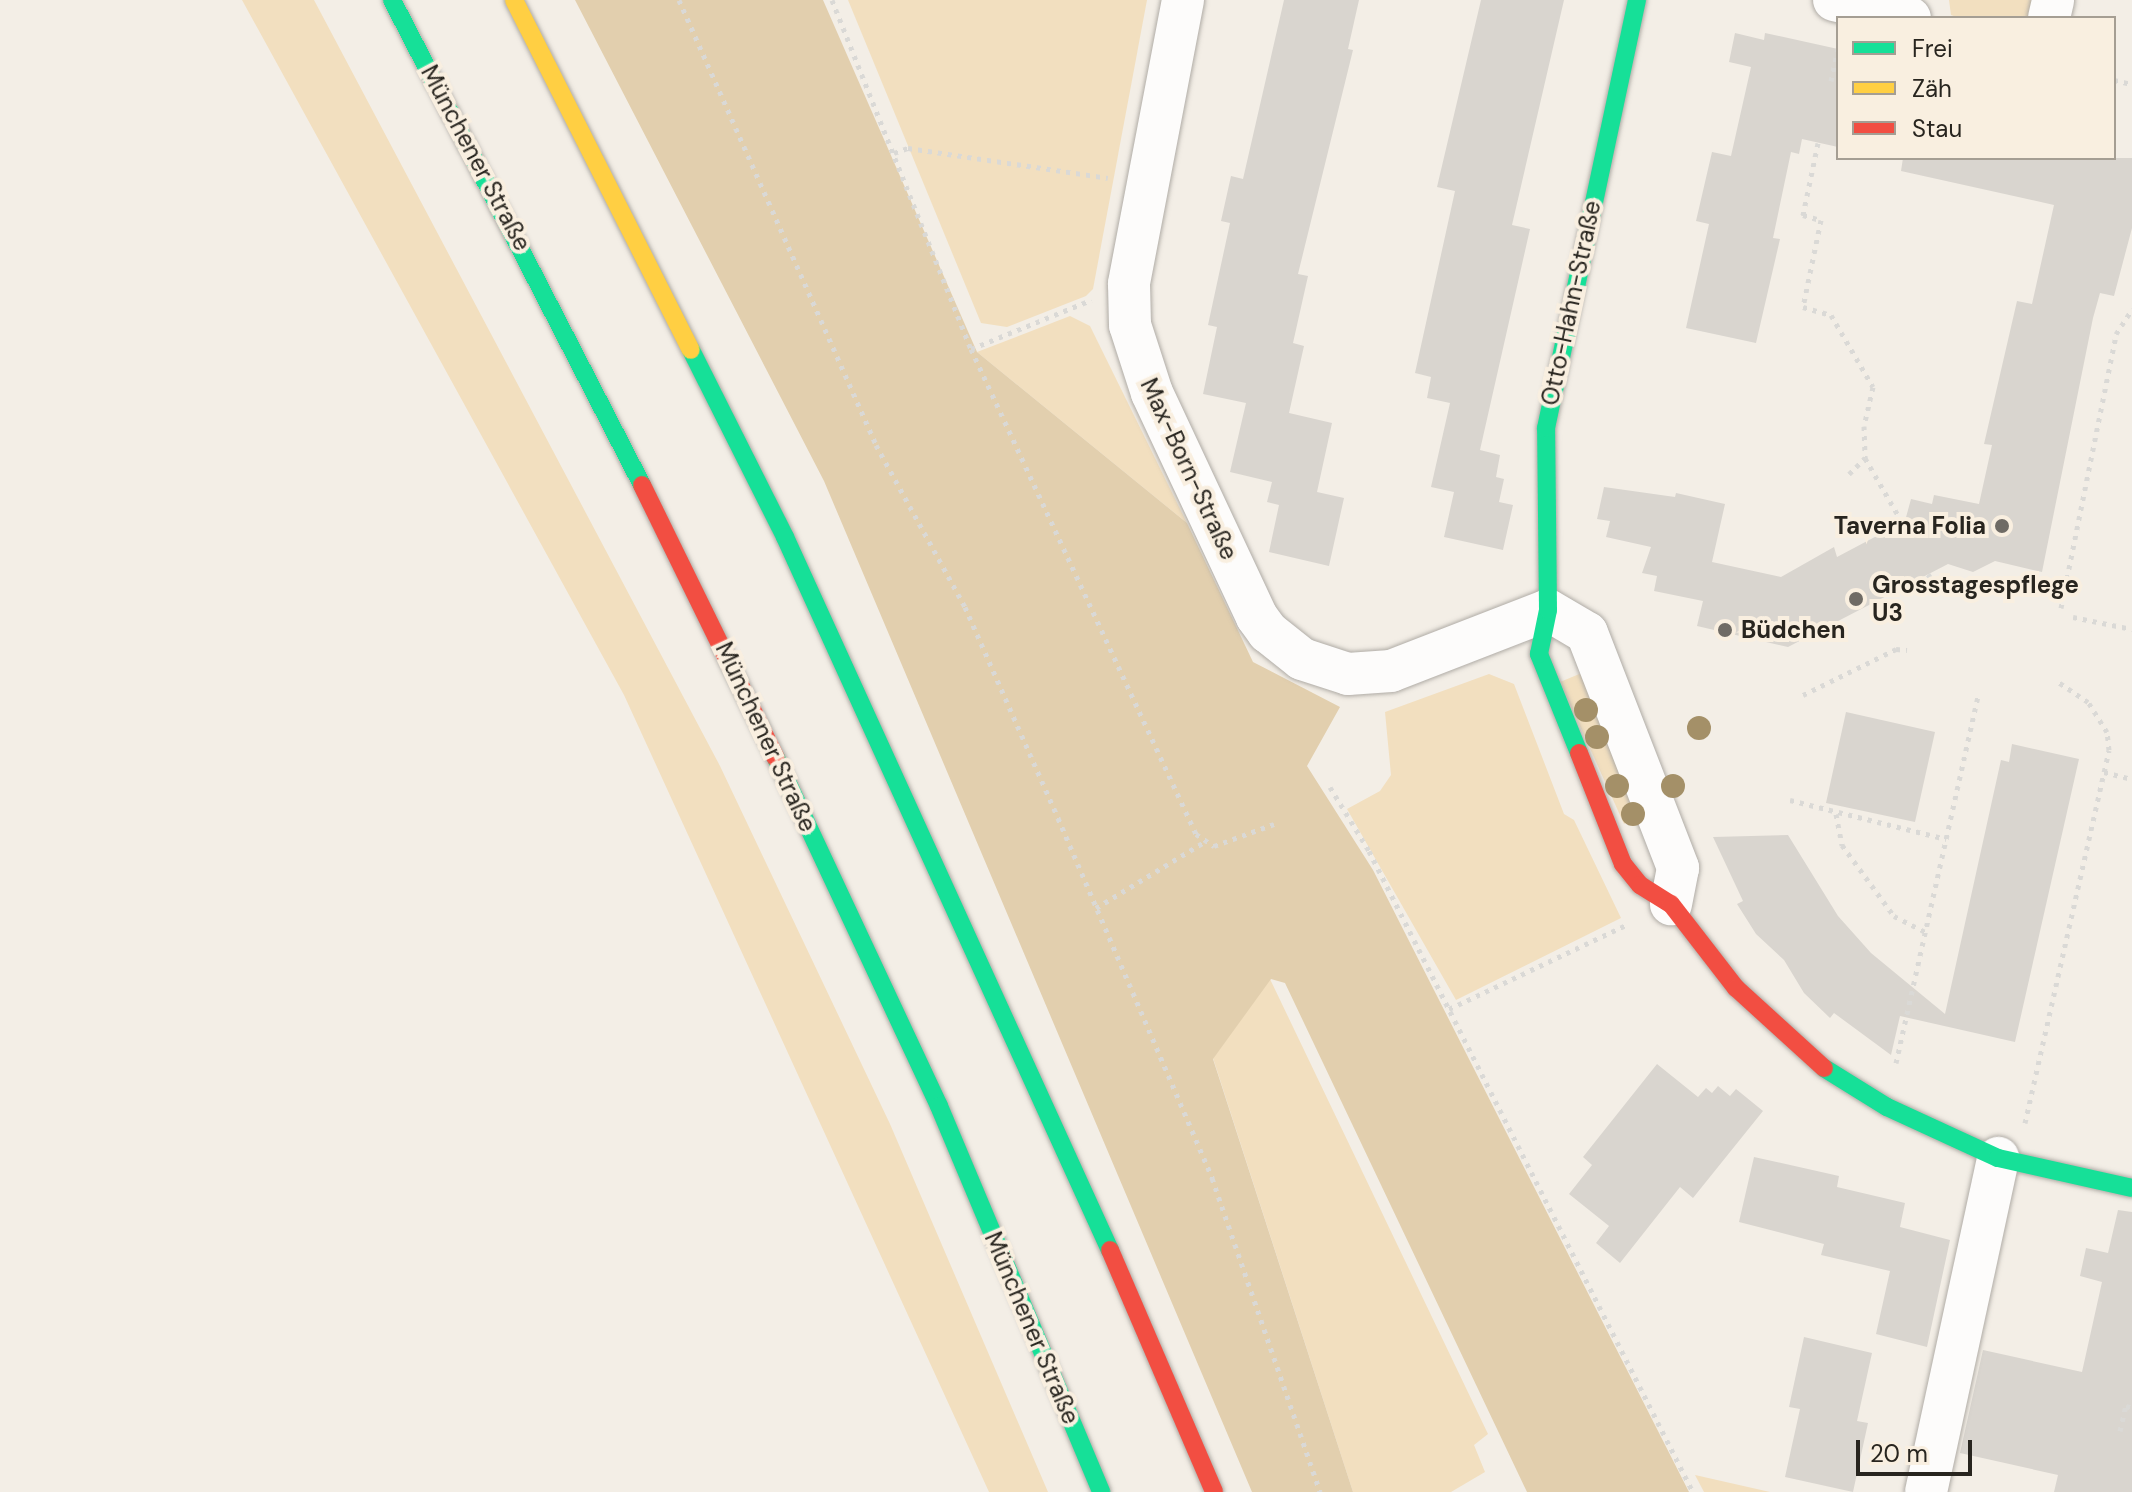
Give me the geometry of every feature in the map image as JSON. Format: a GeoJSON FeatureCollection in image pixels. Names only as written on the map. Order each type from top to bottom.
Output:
{"type":"FeatureCollection","features":[{"type":"Feature","properties":{"kind":"main road","name":"Münchener Straße"},"geometry":{"type":"LineString","coordinates":[[392,0],[702,601],[939,1106],[1101,1492]]}},
{"type":"Feature","properties":{"kind":"main road"},"geometry":{"type":"LineString","coordinates":[[514,0],[785,537],[1032,1070],[1214,1492]]}},
{"type":"Feature","properties":{"kind":"main road","name":"Otto-Hahn-Straße"},"geometry":{"type":"LineString","coordinates":[[1548,610],[1546,428],[1637,0]]}},
{"type":"Feature","properties":{"kind":"main road"},"geometry":{"type":"LineString","coordinates":[[1671,904],[1736,988],[1806,1056],[1887,1107],[2007,1160],[2132,1188]]}},
{"type":"Feature","properties":{"kind":"street","name":"Max-Born-Straße"},"geometry":{"type":"LineString","coordinates":[[1183,0],[1129,284],[1130,325],[1152,393],[1257,617],[1287,648],[1324,669],[1369,675],[1548,610]]}},
{"type":"Feature","properties":{"kind":"street"},"geometry":{"type":"LineString","coordinates":[[1834,0],[1902,16]]}},
{"type":"Feature","properties":{"kind":"street"},"geometry":{"type":"LineString","coordinates":[[1548,610],[1587,633],[1678,868],[1671,904]]}},
{"type":"Feature","properties":{"kind":"street"},"geometry":{"type":"LineString","coordinates":[[1926,1492],[2007,1160]]}},
{"type":"Feature","properties":{"kind":"path"},"geometry":{"type":"LineString","coordinates":[[679,0],[876,445],[965,607],[1212,1178],[1320,1492]]}},
{"type":"Feature","properties":{"kind":"path"},"geometry":{"type":"LineString","coordinates":[[832,0],[971,349],[1204,842]]}},
{"type":"Feature","properties":{"kind":"path"},"geometry":{"type":"LineString","coordinates":[[1831,81],[1836,58]]}},
{"type":"Feature","properties":{"kind":"path"},"geometry":{"type":"LineString","coordinates":[[1818,143],[1803,215],[1821,220],[1803,307],[1831,315],[1873,387],[1864,426],[1865,458],[1902,522]]}},
{"type":"Feature","properties":{"kind":"path"},"geometry":{"type":"LineString","coordinates":[[894,153],[908,148],[1149,185]]}},
{"type":"Feature","properties":{"kind":"path"},"geometry":{"type":"LineString","coordinates":[[971,349],[1129,284]]}},
{"type":"Feature","properties":{"kind":"path"},"geometry":{"type":"LineString","coordinates":[[2061,608],[2116,334],[2132,309]]}},
{"type":"Feature","properties":{"kind":"path"},"geometry":{"type":"LineString","coordinates":[[1849,474],[1865,458]]}},
{"type":"Feature","properties":{"kind":"path"},"geometry":{"type":"LineString","coordinates":[[1928,574],[1936,586]]}},
{"type":"Feature","properties":{"kind":"path"},"geometry":{"type":"LineString","coordinates":[[2073,617],[2132,629]]}},
{"type":"Feature","properties":{"kind":"path"},"geometry":{"type":"LineString","coordinates":[[1803,695],[1896,649],[1907,650]]}},
{"type":"Feature","properties":{"kind":"path"},"geometry":{"type":"LineString","coordinates":[[2007,1160],[2104,772],[2107,732],[2088,702],[2058,682]]}},
{"type":"Feature","properties":{"kind":"path"},"geometry":{"type":"LineString","coordinates":[[1887,1107],[1978,697]]}},
{"type":"Feature","properties":{"kind":"path"},"geometry":{"type":"LineString","coordinates":[[2104,772],[2132,779]]}},
{"type":"Feature","properties":{"kind":"path"},"geometry":{"type":"LineString","coordinates":[[1330,787],[1369,851],[1693,1492]]}},
{"type":"Feature","properties":{"kind":"path"},"geometry":{"type":"LineString","coordinates":[[1790,800],[1836,814],[1946,839]]}},
{"type":"Feature","properties":{"kind":"path"},"geometry":{"type":"LineString","coordinates":[[1836,814],[1842,845],[1894,916],[1925,932]]}},
{"type":"Feature","properties":{"kind":"path"},"geometry":{"type":"LineString","coordinates":[[1096,908],[1204,842],[1228,844],[1274,824]]}},
{"type":"Feature","properties":{"kind":"path"},"geometry":{"type":"LineString","coordinates":[[1449,1009],[1671,904]]}},
{"type":"Feature","properties":{"kind":"path"},"geometry":{"type":"LineString","coordinates":[[2120,1431],[2126,1406],[2132,1408]]}},
{"type":"Feature","properties":{"kind":"shaded area"},"geometry":{"type":"Polygon","coordinates":[[[242,0],[314,0],[720,766],[890,1124],[1048,1492],[989,1492],[624,695],[242,0]]]}},
{"type":"Feature","properties":{"kind":"shaded area"},"geometry":{"type":"Polygon","coordinates":[[[575,0],[823,0],[977,352],[1187,523],[1253,662],[1340,707],[1307,766],[1373,870],[1689,1492],[1527,1492],[1285,983],[1271,979],[1213,1059],[1353,1492],[1252,1492],[824,481],[575,0]]]}},
{"type":"Feature","properties":{"kind":"shaded area"},"geometry":{"type":"Polygon","coordinates":[[[848,0],[1147,0],[1093,289],[1086,296],[1007,327],[981,323],[848,0]]]}},
{"type":"Feature","properties":{"kind":"shaded area"},"geometry":{"type":"Polygon","coordinates":[[[1949,0],[2039,0],[2033,16],[1951,15],[1949,0]]]}},
{"type":"Feature","properties":{"kind":"shaded area"},"geometry":{"type":"Polygon","coordinates":[[[1070,316],[1090,326],[1187,523],[977,352],[1070,316]]]}},
{"type":"Feature","properties":{"kind":"shaded area"},"geometry":{"type":"Polygon","coordinates":[[[1589,670],[1638,815],[1624,824],[1560,682],[1589,670]]]}},
{"type":"Feature","properties":{"kind":"shaded area"},"geometry":{"type":"Polygon","coordinates":[[[1489,674],[1514,684],[1564,814],[1574,820],[1621,918],[1456,1000],[1347,809],[1380,791],[1391,775],[1385,712],[1489,674]]]}},
{"type":"Feature","properties":{"kind":"shaded area"},"geometry":{"type":"Polygon","coordinates":[[[1270,979],[1488,1434],[1474,1445],[1485,1472],[1451,1492],[1353,1492],[1213,1058],[1270,979]]]}},
{"type":"Feature","properties":{"kind":"shaded area"},"geometry":{"type":"Polygon","coordinates":[[[1695,1475],[1770,1492],[1704,1492],[1695,1475]]]}},
{"type":"Feature","properties":{"kind":"building"},"geometry":{"type":"Polygon","coordinates":[[[1284,0],[1359,0],[1348,49],[1353,50],[1298,274],[1308,276],[1293,343],[1304,346],[1289,413],[1332,423],[1317,492],[1344,498],[1329,566],[1269,552],[1279,505],[1267,502],[1272,482],[1230,472],[1246,403],[1203,394],[1217,327],[1208,325],[1230,223],[1221,221],[1231,176],[1243,179],[1284,0]]]}},
{"type":"Feature","properties":{"kind":"building"},"geometry":{"type":"Polygon","coordinates":[[[1481,0],[1564,0],[1512,225],[1530,229],[1480,450],[1500,455],[1496,477],[1504,479],[1499,502],[1513,505],[1503,550],[1444,537],[1454,492],[1431,487],[1450,403],[1427,398],[1431,377],[1415,373],[1455,191],[1437,187],[1481,0]]]}},
{"type":"Feature","properties":{"kind":"building"},"geometry":{"type":"Polygon","coordinates":[[[1735,33],[1764,40],[1765,33],[1836,49],[1836,147],[1802,139],[1799,154],[1791,152],[1773,238],[1780,239],[1756,343],[1686,328],[1709,224],[1696,221],[1712,152],[1731,156],[1751,67],[1729,62],[1735,33]]]}},
{"type":"Feature","properties":{"kind":"building"},"geometry":{"type":"Polygon","coordinates":[[[2132,158],[2132,228],[2114,296],[2100,293],[2093,318],[2042,572],[1995,561],[1973,572],[1948,564],[1788,647],[1697,626],[1703,601],[1654,591],[1657,576],[1642,573],[1651,547],[1606,537],[1610,521],[1597,519],[1604,487],[1675,497],[1676,493],[1725,504],[1712,562],[1781,577],[1834,547],[1837,557],[1905,521],[1911,499],[1932,504],[1934,495],[1979,504],[1992,445],[1984,444],[2017,301],[2032,304],[2054,205],[1901,171],[1903,160],[2132,158]]]}},
{"type":"Feature","properties":{"kind":"building"},"geometry":{"type":"Polygon","coordinates":[[[1846,712],[1935,732],[1915,822],[1826,803],[1846,712]]]}},
{"type":"Feature","properties":{"kind":"building"},"geometry":{"type":"Polygon","coordinates":[[[2012,744],[2079,759],[2015,1042],[1900,1016],[1891,1055],[1834,1013],[1830,1018],[1804,993],[1784,960],[1756,934],[1737,904],[1743,901],[1713,837],[1788,835],[1838,916],[1871,953],[1945,1014],[2001,760],[2009,762],[2012,744]]]}},
{"type":"Feature","properties":{"kind":"building"},"geometry":{"type":"Polygon","coordinates":[[[1657,1064],[1698,1097],[1706,1088],[1712,1093],[1718,1086],[1730,1096],[1736,1089],[1763,1111],[1693,1198],[1680,1187],[1620,1263],[1596,1243],[1609,1226],[1569,1194],[1592,1165],[1583,1157],[1657,1064]]]}},
{"type":"Feature","properties":{"kind":"building"},"geometry":{"type":"Polygon","coordinates":[[[1754,1157],[1839,1176],[1837,1187],[1905,1203],[1900,1227],[1950,1240],[1927,1347],[1876,1334],[1890,1271],[1821,1255],[1824,1244],[1739,1222],[1754,1157]]]}},
{"type":"Feature","properties":{"kind":"building"},"geometry":{"type":"Polygon","coordinates":[[[2118,1210],[2132,1212],[2132,1492],[2054,1492],[2058,1475],[1960,1453],[1983,1350],[2082,1372],[2102,1282],[2080,1276],[2086,1248],[2108,1253],[2118,1210]]]}},
{"type":"Feature","properties":{"kind":"building"},"geometry":{"type":"Polygon","coordinates":[[[1804,1337],[1872,1353],[1857,1421],[1868,1423],[1853,1492],[1785,1477],[1800,1409],[1789,1407],[1804,1337]]]}},
{"type":"Feature","properties":{"kind":"traffic: fast"},"geometry":{"type":"LineString","coordinates":[[392,0],[642,485]]}},
{"type":"Feature","properties":{"kind":"traffic: fast"},"geometry":{"type":"LineString","coordinates":[[1579,753],[1539,654],[1548,610],[1546,428],[1637,0]]}},
{"type":"Feature","properties":{"kind":"traffic: fast"},"geometry":{"type":"LineString","coordinates":[[691,350],[785,537],[1110,1250]]}},
{"type":"Feature","properties":{"kind":"traffic: fast"},"geometry":{"type":"LineString","coordinates":[[776,758],[939,1106],[1101,1492]]}},
{"type":"Feature","properties":{"kind":"traffic: fast"},"geometry":{"type":"LineString","coordinates":[[1824,1068],[1887,1107],[1998,1158],[2132,1188]]}},
{"type":"Feature","properties":{"kind":"traffic: slow"},"geometry":{"type":"LineString","coordinates":[[514,0],[691,350]]}},
{"type":"Feature","properties":{"kind":"traffic: jam"},"geometry":{"type":"LineString","coordinates":[[642,485],[776,758]]}},
{"type":"Feature","properties":{"kind":"traffic: jam"},"geometry":{"type":"LineString","coordinates":[[1579,753],[1623,864],[1640,885],[1671,904],[1736,988],[1824,1068]]}},
{"type":"Feature","properties":{"kind":"traffic: jam"},"geometry":{"type":"LineString","coordinates":[[1110,1250],[1214,1492]]}},
{"type":"Feature","properties":{"kind":"place","name":"Taverna Folia"},"geometry":{"type":"Point","coordinates":[2002,526]}},
{"type":"Feature","properties":{"kind":"place","name":"Grosstagespflege U3"},"geometry":{"type":"Point","coordinates":[1856,599]}},
{"type":"Feature","properties":{"kind":"place","name":"Büdchen"},"geometry":{"type":"Point","coordinates":[1725,630]}}]}
